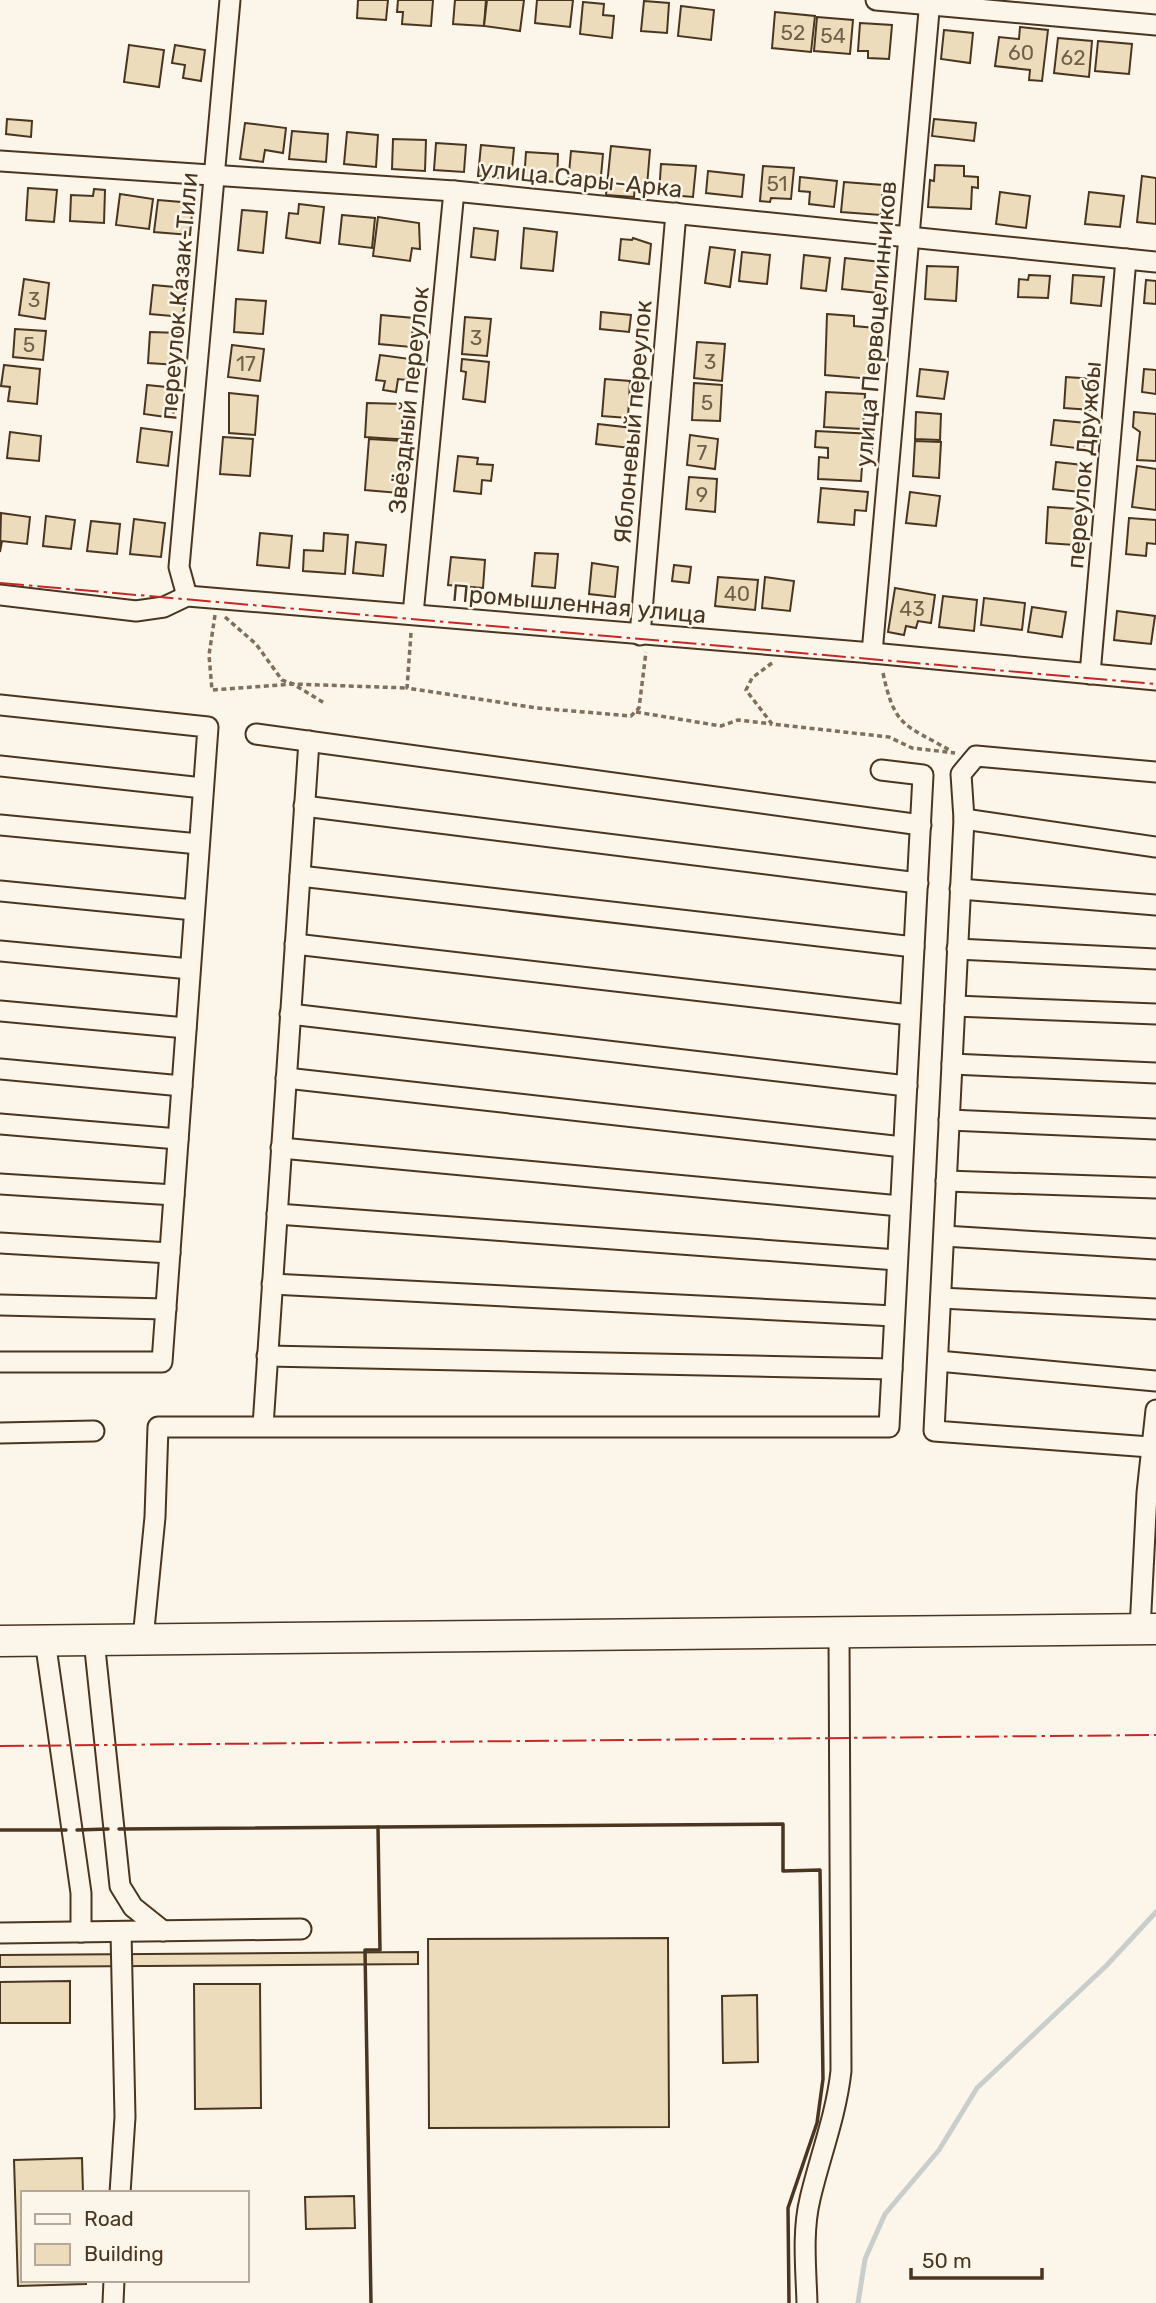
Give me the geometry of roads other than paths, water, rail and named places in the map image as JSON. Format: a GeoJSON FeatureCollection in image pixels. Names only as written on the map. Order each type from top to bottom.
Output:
{"type":"FeatureCollection","features":[{"type":"Feature","properties":{"kind":"highway"},"geometry":{"type":"LineString","coordinates":[[0,1641],[839,1635],[1148,1629]]}},
{"type":"Feature","properties":{"kind":"lane","name":"переулок Казак-Тили"},"geometry":{"type":"LineString","coordinates":[[187,596],[179,567],[230,0]]}},
{"type":"Feature","properties":{"kind":"lane"},"geometry":{"type":"LineString","coordinates":[[876,0],[930,2],[1156,25]]}},
{"type":"Feature","properties":{"kind":"lane","name":"улица Первоцелинников"},"geometry":{"type":"LineString","coordinates":[[876,653],[908,235],[930,2]]}},
{"type":"Feature","properties":{"kind":"lane","name":"улица Сары-Арка"},"geometry":{"type":"LineString","coordinates":[[0,165],[214,175],[454,191],[1156,262]]}},
{"type":"Feature","properties":{"kind":"lane","name":"Звёздный переулок"},"geometry":{"type":"LineString","coordinates":[[413,614],[454,191]]}},
{"type":"Feature","properties":{"kind":"lane","name":"Яблоневый переулок"},"geometry":{"type":"LineString","coordinates":[[644,636],[676,213]]}},
{"type":"Feature","properties":{"kind":"lane","name":"переулок Дружбы"},"geometry":{"type":"LineString","coordinates":[[1090,674],[1126,259]]}},
{"type":"Feature","properties":{"kind":"lane","name":"Промышленная улица"},"geometry":{"type":"LineString","coordinates":[[0,595],[136,611],[164,607],[187,596],[644,636],[876,653],[1156,680]]}},
{"type":"Feature","properties":{"kind":"lane"},"geometry":{"type":"LineString","coordinates":[[0,705],[208,727],[162,1362],[0,1362]]}},
{"type":"Feature","properties":{"kind":"lane"},"geometry":{"type":"LineString","coordinates":[[256,734],[921,825]]}},
{"type":"Feature","properties":{"kind":"lane"},"geometry":{"type":"LineString","coordinates":[[263,1426],[309,741]]}},
{"type":"Feature","properties":{"kind":"lane"},"geometry":{"type":"LineString","coordinates":[[1150,1447],[934,1431],[964,819],[961,760],[976,756],[1156,772]]}},
{"type":"Feature","properties":{"kind":"lane"},"geometry":{"type":"LineString","coordinates":[[0,766],[203,788]]}},
{"type":"Feature","properties":{"kind":"lane"},"geometry":{"type":"LineString","coordinates":[[143,1639],[155,1517],[158,1427],[888,1427],[923,775],[881,770]]}},
{"type":"Feature","properties":{"kind":"lane"},"geometry":{"type":"LineString","coordinates":[[304,806],[918,883]]}},
{"type":"Feature","properties":{"kind":"lane"},"geometry":{"type":"LineString","coordinates":[[964,819],[1156,847]]}},
{"type":"Feature","properties":{"kind":"lane"},"geometry":{"type":"LineString","coordinates":[[0,825],[199,844]]}},
{"type":"Feature","properties":{"kind":"lane"},"geometry":{"type":"LineString","coordinates":[[300,876],[914,947]]}},
{"type":"Feature","properties":{"kind":"lane"},"geometry":{"type":"LineString","coordinates":[[960,889],[1156,905]]}},
{"type":"Feature","properties":{"kind":"lane"},"geometry":{"type":"LineString","coordinates":[[0,891],[194,910]]}},
{"type":"Feature","properties":{"kind":"lane"},"geometry":{"type":"LineString","coordinates":[[295,944],[910,1015]]}},
{"type":"Feature","properties":{"kind":"lane"},"geometry":{"type":"LineString","coordinates":[[957,949],[1156,959]]}},
{"type":"Feature","properties":{"kind":"lane"},"geometry":{"type":"LineString","coordinates":[[0,951],[190,969]]}},
{"type":"Feature","properties":{"kind":"lane"},"geometry":{"type":"LineString","coordinates":[[955,1006],[1156,1014]]}},
{"type":"Feature","properties":{"kind":"lane"},"geometry":{"type":"LineString","coordinates":[[0,1011],[186,1028]]}},
{"type":"Feature","properties":{"kind":"lane"},"geometry":{"type":"LineString","coordinates":[[290,1014],[907,1086]]}},
{"type":"Feature","properties":{"kind":"lane"},"geometry":{"type":"LineString","coordinates":[[952,1064],[1156,1073]]}},
{"type":"Feature","properties":{"kind":"lane"},"geometry":{"type":"LineString","coordinates":[[0,1069],[182,1086]]}},
{"type":"Feature","properties":{"kind":"lane"},"geometry":{"type":"LineString","coordinates":[[286,1078],[904,1147]]}},
{"type":"Feature","properties":{"kind":"lane"},"geometry":{"type":"LineString","coordinates":[[949,1120],[1156,1129]]}},
{"type":"Feature","properties":{"kind":"lane"},"geometry":{"type":"LineString","coordinates":[[0,1124],[178,1139]]}},
{"type":"Feature","properties":{"kind":"lane"},"geometry":{"type":"LineString","coordinates":[[281,1148],[900,1206]]}},
{"type":"Feature","properties":{"kind":"lane"},"geometry":{"type":"LineString","coordinates":[[946,1181],[1156,1188]]}},
{"type":"Feature","properties":{"kind":"lane"},"geometry":{"type":"LineString","coordinates":[[0,1184],[174,1195]]}},
{"type":"Feature","properties":{"kind":"lane"},"geometry":{"type":"LineString","coordinates":[[277,1214],[898,1260]]}},
{"type":"Feature","properties":{"kind":"lane"},"geometry":{"type":"LineString","coordinates":[[944,1236],[1156,1249]]}},
{"type":"Feature","properties":{"kind":"lane"},"geometry":{"type":"LineString","coordinates":[[0,1243],[170,1252]]}},
{"type":"Feature","properties":{"kind":"lane"},"geometry":{"type":"LineString","coordinates":[[272,1284],[894,1316]]}},
{"type":"Feature","properties":{"kind":"lane"},"geometry":{"type":"LineString","coordinates":[[941,1298],[1156,1309]]}},
{"type":"Feature","properties":{"kind":"lane"},"geometry":{"type":"LineString","coordinates":[[0,1305],[166,1309]]}},
{"type":"Feature","properties":{"kind":"lane"},"geometry":{"type":"LineString","coordinates":[[267,1356],[892,1369]]}},
{"type":"Feature","properties":{"kind":"lane"},"geometry":{"type":"LineString","coordinates":[[938,1361],[1156,1381]]}},
{"type":"Feature","properties":{"kind":"lane"},"geometry":{"type":"LineString","coordinates":[[1148,1629],[1150,1447],[1156,1410]]}},
{"type":"Feature","properties":{"kind":"lane"},"geometry":{"type":"LineString","coordinates":[[0,1433],[94,1431]]}},
{"type":"Feature","properties":{"kind":"lane"},"geometry":{"type":"LineString","coordinates":[[807,2303],[806,2245],[809,2202],[836,2108],[841,2071],[839,1635]]}},
{"type":"Feature","properties":{"kind":"lane"},"geometry":{"type":"LineString","coordinates":[[46,1640],[81,1893],[81,1932]]}},
{"type":"Feature","properties":{"kind":"lane"},"geometry":{"type":"LineString","coordinates":[[94,1640],[120,1886],[133,1906],[163,1931]]}},
{"type":"Feature","properties":{"kind":"lane"},"geometry":{"type":"LineString","coordinates":[[0,1933],[301,1928]]}},
{"type":"Feature","properties":{"kind":"lane"},"geometry":{"type":"LineString","coordinates":[[120,2191],[125,2117],[121,1932]]}},
{"type":"Feature","properties":{"kind":"lane"},"geometry":{"type":"LineString","coordinates":[[113,2303],[114,2282]]}},
{"type":"Feature","properties":{"kind":"waterway"},"geometry":{"type":"LineString","coordinates":[[858,2303],[865,2259],[885,2214],[939,2150],[977,2088],[1107,1965],[1156,1912]]}}]}
